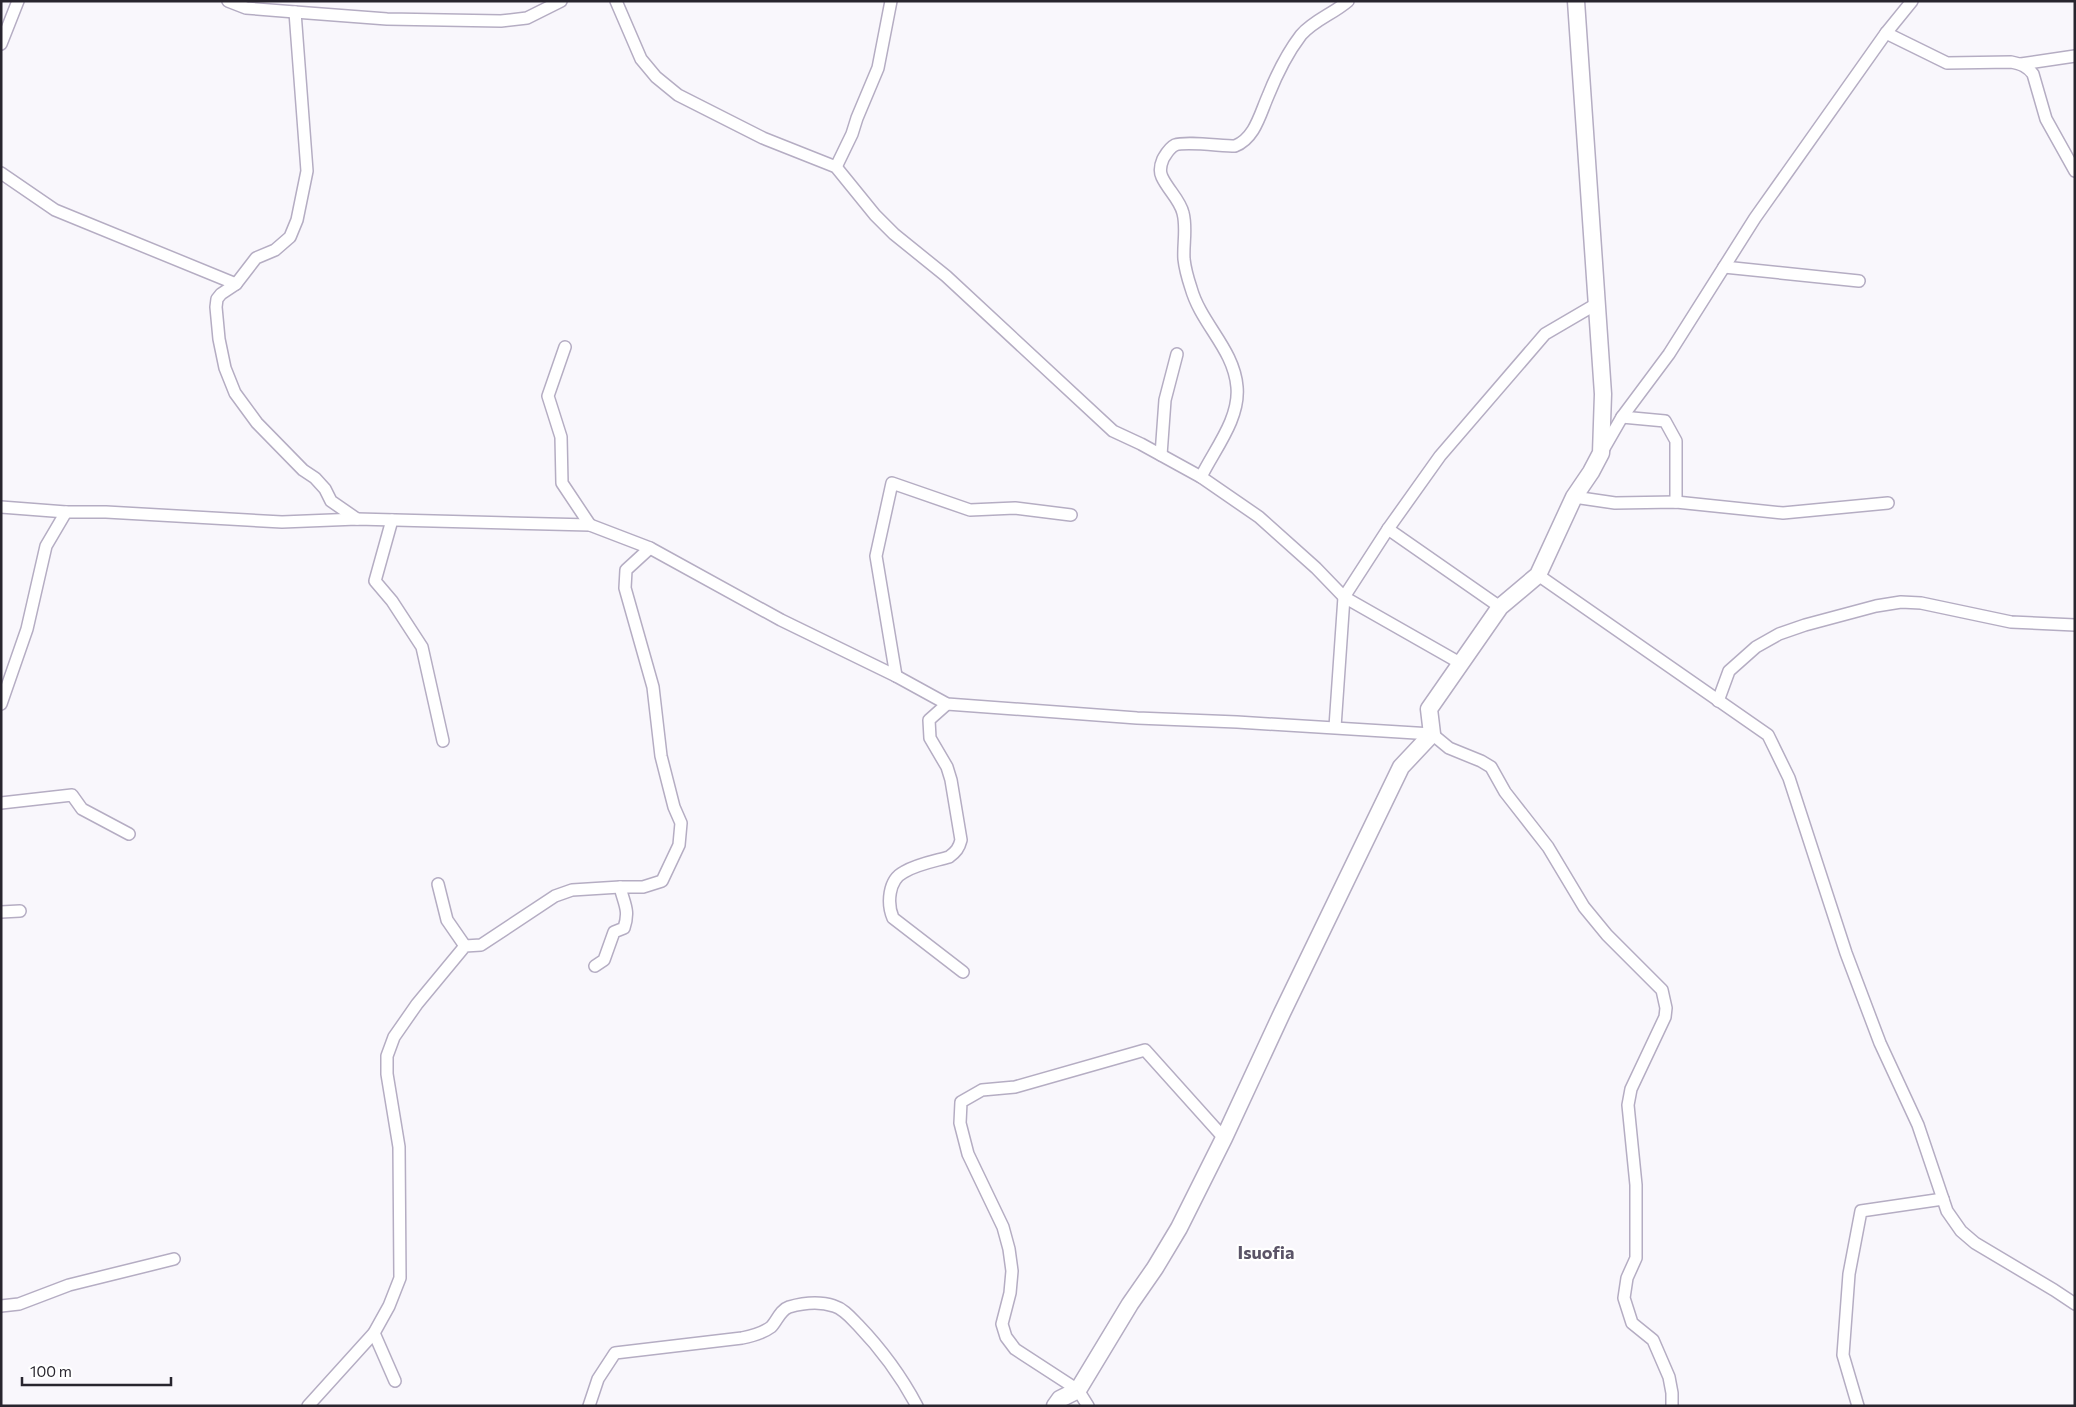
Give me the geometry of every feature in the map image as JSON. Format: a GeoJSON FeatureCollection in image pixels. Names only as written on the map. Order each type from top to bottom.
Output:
{"type":"FeatureCollection","features":[{"type":"Feature","properties":{"kind":"main road"},"geometry":{"type":"LineString","coordinates":[[1055,1406],[1060,1399],[1078,1390],[1178,1228],[1224,1138],[1401,767],[1432,734],[1429,709],[1500,607],[1538,575],[1574,497],[1601,453],[1603,394],[1598,303],[1576,1]]}},
{"type":"Feature","properties":{"kind":"street"},"geometry":{"type":"LineString","coordinates":[[1,44],[18,1]]}},
{"type":"Feature","properties":{"kind":"street"},"geometry":{"type":"LineString","coordinates":[[228,1],[246,8],[387,19],[501,21],[527,18],[561,1]]}},
{"type":"Feature","properties":{"kind":"street"},"geometry":{"type":"LineString","coordinates":[[616,1],[641,59],[656,77],[678,95],[763,138],[836,167],[875,215],[894,234],[946,276],[1113,432],[1201,477],[1259,517],[1316,568],[1344,597],[1460,663]]}},
{"type":"Feature","properties":{"kind":"street"},"geometry":{"type":"LineString","coordinates":[[836,167],[852,134],[878,68],[891,1]]}},
{"type":"Feature","properties":{"kind":"street"},"geometry":{"type":"LineString","coordinates":[[1201,477],[1233,414],[1237,390],[1235,372],[1227,352],[1207,323],[1191,290],[1184,259],[1183,214],[1178,201],[1162,177],[1161,163],[1169,149],[1182,144],[1236,146],[1243,143],[1259,118],[1274,83],[1302,35],[1316,22],[1336,11],[1348,1]]}},
{"type":"Feature","properties":{"kind":"street"},"geometry":{"type":"LineString","coordinates":[[1601,453],[1622,417],[1669,354],[1755,218],[1886,33],[1912,1]]}},
{"type":"Feature","properties":{"kind":"street"},"geometry":{"type":"LineString","coordinates":[[295,12],[307,171],[297,220],[290,236],[274,250],[256,258],[236,284],[217,299],[219,339],[226,368],[235,393],[256,423],[303,470],[316,478],[331,500],[357,519]]}},
{"type":"Feature","properties":{"kind":"street"},"geometry":{"type":"LineString","coordinates":[[1886,33],[1948,63],[2011,62],[2028,68],[2033,74],[2046,119],[2075,171]]}},
{"type":"Feature","properties":{"kind":"street"},"geometry":{"type":"LineString","coordinates":[[2021,64],[2075,56]]}},
{"type":"Feature","properties":{"kind":"street"},"geometry":{"type":"LineString","coordinates":[[1,173],[55,210],[236,284]]}},
{"type":"Feature","properties":{"kind":"street"},"geometry":{"type":"LineString","coordinates":[[1724,267],[1859,281]]}},
{"type":"Feature","properties":{"kind":"street"},"geometry":{"type":"LineString","coordinates":[[1335,727],[1344,597],[1388,529],[1440,456],[1545,334],[1598,303]]}},
{"type":"Feature","properties":{"kind":"street"},"geometry":{"type":"LineString","coordinates":[[565,347],[548,396],[561,437],[562,483],[590,525]]}},
{"type":"Feature","properties":{"kind":"street"},"geometry":{"type":"LineString","coordinates":[[1161,455],[1166,400],[1177,354]]}},
{"type":"Feature","properties":{"kind":"street"},"geometry":{"type":"LineString","coordinates":[[1622,417],[1665,422],[1676,441],[1676,502]]}},
{"type":"Feature","properties":{"kind":"street"},"geometry":{"type":"LineString","coordinates":[[896,676],[876,556],[892,483],[970,510],[1015,508],[1071,516]]}},
{"type":"Feature","properties":{"kind":"street"},"geometry":{"type":"LineString","coordinates":[[1574,497],[1614,503],[1676,502],[1783,513],[1888,503]]}},
{"type":"Feature","properties":{"kind":"street"},"geometry":{"type":"LineString","coordinates":[[1,507],[66,512],[106,512],[282,522],[357,519],[590,525],[650,548],[781,620],[896,676],[947,704],[1137,718],[1335,727],[1432,734],[1449,748],[1481,760],[1492,768],[1505,792],[1548,847],[1584,907],[1607,935],[1662,990],[1666,1008],[1665,1017],[1631,1089],[1628,1105],[1636,1185],[1636,1258],[1627,1278],[1624,1298],[1632,1323],[1653,1340],[1669,1377],[1672,1406]]}},
{"type":"Feature","properties":{"kind":"street"},"geometry":{"type":"LineString","coordinates":[[1,704],[27,629],[46,546],[66,512]]}},
{"type":"Feature","properties":{"kind":"street"},"geometry":{"type":"LineString","coordinates":[[392,520],[375,581],[392,601],[422,647],[442,741]]}},
{"type":"Feature","properties":{"kind":"street"},"geometry":{"type":"LineString","coordinates":[[1388,529],[1500,607]]}},
{"type":"Feature","properties":{"kind":"street"},"geometry":{"type":"LineString","coordinates":[[308,1406],[374,1333],[389,1306],[400,1278],[398,1147],[387,1074],[387,1056],[394,1037],[417,1004],[465,946],[481,945],[555,896],[572,890],[620,887],[643,888],[662,882],[679,845],[681,823],[674,806],[661,756],[653,687],[625,588],[626,570],[650,548]]}},
{"type":"Feature","properties":{"kind":"street"},"geometry":{"type":"LineString","coordinates":[[1538,575],[1768,735],[1789,778],[1846,954],[1880,1043],[1918,1125],[1947,1211],[1961,1231],[1975,1243],[2075,1304]]}},
{"type":"Feature","properties":{"kind":"street"},"geometry":{"type":"LineString","coordinates":[[1718,701],[1729,671],[1756,647],[1779,634],[1805,625],[1876,606],[1901,602],[1922,603],[2011,622],[2075,625]]}},
{"type":"Feature","properties":{"kind":"street"},"geometry":{"type":"LineString","coordinates":[[947,704],[928,720],[930,738],[951,780],[961,840],[960,846],[956,853],[949,857],[903,872],[895,881],[890,892],[889,908],[893,918],[963,972]]}},
{"type":"Feature","properties":{"kind":"street"},"geometry":{"type":"LineString","coordinates":[[1,803],[72,795],[82,809],[129,834]]}},
{"type":"Feature","properties":{"kind":"street"},"geometry":{"type":"LineString","coordinates":[[438,884],[447,920],[465,946]]}},
{"type":"Feature","properties":{"kind":"street"},"geometry":{"type":"LineString","coordinates":[[595,966],[604,960],[614,932],[624,928],[627,919],[628,909],[620,887]]}},
{"type":"Feature","properties":{"kind":"street"},"geometry":{"type":"LineString","coordinates":[[1,912],[20,911]]}},
{"type":"Feature","properties":{"kind":"street"},"geometry":{"type":"LineString","coordinates":[[1088,1406],[1078,1390],[1014,1349],[1006,1337],[1002,1324],[1012,1272],[1009,1249],[1000,1221],[968,1154],[960,1123],[962,1102],[982,1090],[1015,1088],[1146,1050],[1224,1138]]}},
{"type":"Feature","properties":{"kind":"street"},"geometry":{"type":"LineString","coordinates":[[1858,1406],[1843,1355],[1849,1274],[1861,1211],[1943,1199]]}},
{"type":"Feature","properties":{"kind":"street"},"geometry":{"type":"LineString","coordinates":[[1,1306],[19,1304],[69,1285],[174,1259]]}},
{"type":"Feature","properties":{"kind":"street"},"geometry":{"type":"LineString","coordinates":[[589,1406],[598,1379],[615,1354],[742,1338],[757,1334],[772,1326],[786,1308],[806,1303],[823,1303],[836,1307],[846,1313],[876,1343],[902,1378],[917,1406]]}},
{"type":"Feature","properties":{"kind":"street"},"geometry":{"type":"LineString","coordinates":[[374,1333],[395,1381]]}},
{"type":"Feature","properties":{"kind":"district","name":"Isuofia"},"geometry":{"type":"Point","coordinates":[1266,1252]}}]}
